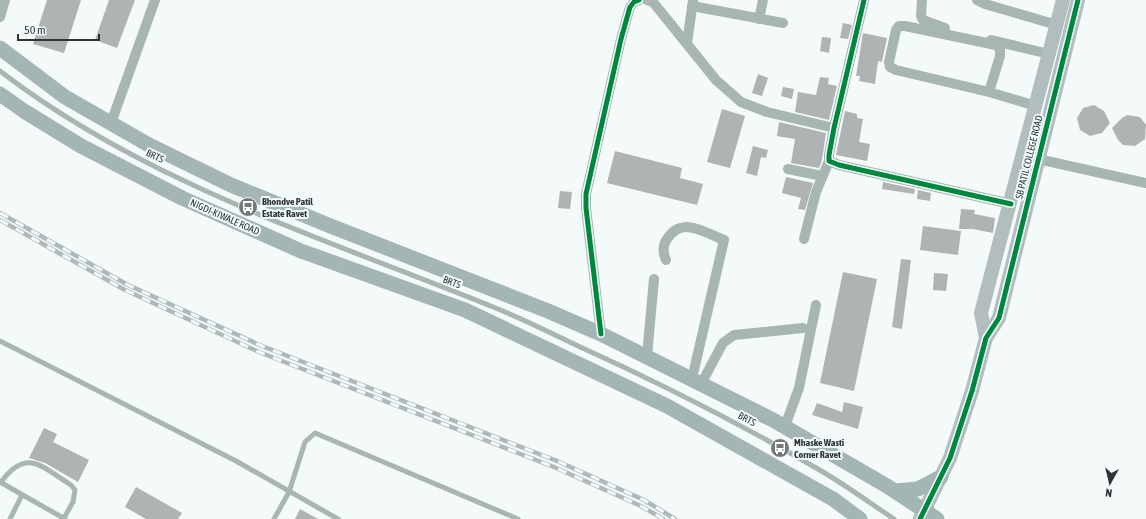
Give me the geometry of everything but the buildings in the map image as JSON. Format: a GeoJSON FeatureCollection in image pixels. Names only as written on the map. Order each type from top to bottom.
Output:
{"type":"FeatureCollection","features":[{"type":"Feature","properties":{"kind":"main road"},"geometry":{"type":"LineString","coordinates":[[0,48],[65,97],[149,145],[231,185],[328,225],[548,311],[601,334],[785,426],[896,491],[927,516]]}},
{"type":"Feature","properties":{"kind":"main road","name":"NIGDI-KIWALE ROAD"},"geometry":{"type":"LineString","coordinates":[[0,94],[24,111],[81,146],[182,198],[301,251],[465,310],[667,406],[833,499],[860,519]]}},
{"type":"Feature","properties":{"kind":"main road"},"geometry":{"type":"LineString","coordinates":[[896,491],[918,489],[941,477]]}},
{"type":"Feature","properties":{"kind":"street"},"geometry":{"type":"LineString","coordinates":[[0,17],[5,0]]}},
{"type":"Feature","properties":{"kind":"street"},"geometry":{"type":"LineString","coordinates":[[111,123],[155,0]]}},
{"type":"Feature","properties":{"kind":"street"},"geometry":{"type":"LineString","coordinates":[[601,334],[586,208],[586,194],[621,39],[630,7],[634,2],[639,0]]}},
{"type":"Feature","properties":{"kind":"street"},"geometry":{"type":"LineString","coordinates":[[647,0],[653,2],[716,80],[741,102],[767,112],[834,128]]}},
{"type":"Feature","properties":{"kind":"street"},"geometry":{"type":"LineString","coordinates":[[759,19],[763,0]]}},
{"type":"Feature","properties":{"kind":"street"},"geometry":{"type":"LineString","coordinates":[[804,239],[822,176],[829,161],[834,128],[864,0]]}},
{"type":"Feature","properties":{"kind":"street"},"geometry":{"type":"LineString","coordinates":[[922,0],[921,16],[923,20],[929,24],[1049,54]]}},
{"type":"Feature","properties":{"kind":"street"},"geometry":{"type":"LineString","coordinates":[[977,0],[985,4],[1057,25]]}},
{"type":"Feature","properties":{"kind":"street","name":"SB PATIL COLLEGE ROAD"},"geometry":{"type":"LineString","coordinates":[[986,338],[981,313],[1011,204],[1063,0]]}},
{"type":"Feature","properties":{"kind":"street","name":"SB PATIL COLLEGE ROAD"},"geometry":{"type":"LineString","coordinates":[[986,338],[999,318],[1078,0]]}},
{"type":"Feature","properties":{"kind":"street"},"geometry":{"type":"LineString","coordinates":[[687,43],[693,3],[759,19],[783,23]]}},
{"type":"Feature","properties":{"kind":"street"},"geometry":{"type":"LineString","coordinates":[[989,92],[1000,56],[1000,49],[996,45],[905,26],[899,26],[896,30],[889,62],[890,67],[896,70],[989,92],[1036,106]]}},
{"type":"Feature","properties":{"kind":"street"},"geometry":{"type":"LineString","coordinates":[[1038,159],[1146,183]]}},
{"type":"Feature","properties":{"kind":"street"},"geometry":{"type":"LineString","coordinates":[[829,161],[839,165],[1011,204]]}},
{"type":"Feature","properties":{"kind":"street"},"geometry":{"type":"LineString","coordinates":[[788,169],[822,176]]}},
{"type":"Feature","properties":{"kind":"street"},"geometry":{"type":"LineString","coordinates":[[666,260],[663,253],[665,243],[676,228],[686,226],[724,240],[697,382]]}},
{"type":"Feature","properties":{"kind":"street"},"geometry":{"type":"LineString","coordinates":[[647,356],[654,279]]}},
{"type":"Feature","properties":{"kind":"street"},"geometry":{"type":"LineString","coordinates":[[785,426],[799,388],[816,305]]}},
{"type":"Feature","properties":{"kind":"street"},"geometry":{"type":"LineString","coordinates":[[697,382],[723,343],[734,335],[803,328]]}},
{"type":"Feature","properties":{"kind":"street"},"geometry":{"type":"LineString","coordinates":[[927,516],[961,427],[986,338]]}},
{"type":"Feature","properties":{"kind":"lane","name":"BRTS"},"geometry":{"type":"LineString","coordinates":[[0,71],[25,90],[129,154],[251,212],[501,310],[626,368],[773,443],[825,473],[894,519]]}},
{"type":"Feature","properties":{"kind":"lane"},"geometry":{"type":"LineString","coordinates":[[0,341],[236,461],[338,519]]}},
{"type":"Feature","properties":{"kind":"lane"},"geometry":{"type":"LineString","coordinates":[[274,519],[289,492],[305,442],[315,433],[518,519]]}},
{"type":"Feature","properties":{"kind":"lane"},"geometry":{"type":"LineString","coordinates":[[26,462],[41,466],[71,485],[74,490],[73,502],[65,519],[22,495],[0,482],[20,463],[26,462]]}},
{"type":"Feature","properties":{"kind":"lane"},"geometry":{"type":"LineString","coordinates":[[10,519],[22,495]]}},
{"type":"Feature","properties":{"kind":"railway"},"geometry":{"type":"LineString","coordinates":[[0,213],[128,285],[262,346],[557,461],[644,500],[675,519]]}},
{"type":"Feature","properties":{"kind":"railway"},"geometry":{"type":"LineString","coordinates":[[0,220],[125,290],[259,352],[554,467],[641,506],[663,519]]}},
{"type":"Feature","properties":{"kind":"cycle path"},"geometry":{"type":"LineString","coordinates":[[601,334],[586,208],[586,194],[621,39],[630,7],[634,2],[639,0]]}},
{"type":"Feature","properties":{"kind":"cycle path"},"geometry":{"type":"LineString","coordinates":[[864,0],[834,128],[829,161],[839,165],[1011,204]]}},
{"type":"Feature","properties":{"kind":"cycle path"},"geometry":{"type":"LineString","coordinates":[[920,519],[950,458],[972,391],[986,338],[999,318],[1078,0]]}},
{"type":"Feature","properties":{"kind":"place","name":"Bhondve Patil Estate Ravet"},"geometry":{"type":"Point","coordinates":[248,207]}},
{"type":"Feature","properties":{"kind":"place","name":"Mhaske Wasti Corner Ravet"},"geometry":{"type":"Point","coordinates":[780,448]}}]}
